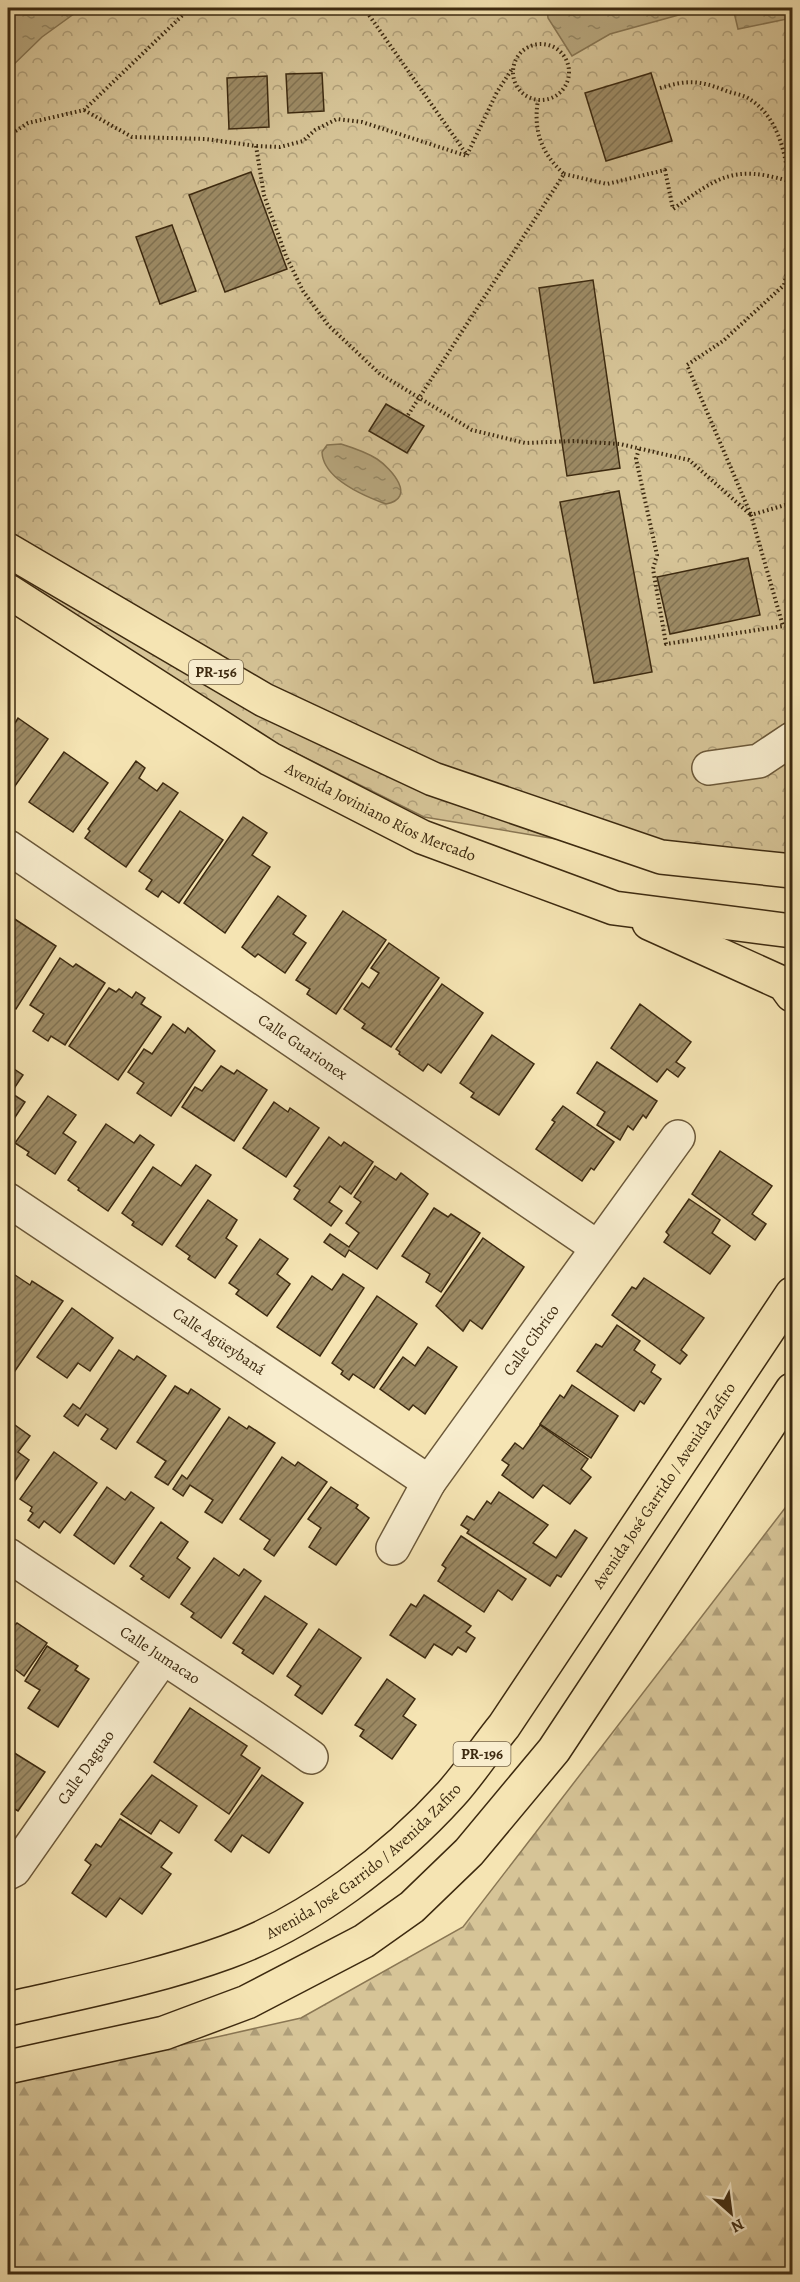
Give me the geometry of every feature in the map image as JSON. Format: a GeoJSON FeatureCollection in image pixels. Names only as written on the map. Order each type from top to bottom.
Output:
{"type":"FeatureCollection","features":[{"type":"Feature","properties":{"kind":"main road","name":"PR-156"},"geometry":{"type":"LineString","coordinates":[[8,550],[264,700],[433,779],[661,857],[792,871]]}},
{"type":"Feature","properties":{"kind":"main road","name":"Avenida Joviniano Ríos Mercado"},"geometry":{"type":"LineString","coordinates":[[8,591],[270,759],[423,837],[614,908],[792,931]]}},
{"type":"Feature","properties":{"kind":"main road"},"geometry":{"type":"LineString","coordinates":[[614,908],[784,984],[792,995]]}},
{"type":"Feature","properties":{"kind":"main road","name":"Avenida José Garrido / Avenida Zafiro"},"geometry":{"type":"LineString","coordinates":[[8,2009],[140,1980],[228,1952],[311,1911],[363,1874],[412,1833],[452,1793],[504,1726],[792,1294]]}},
{"type":"Feature","properties":{"kind":"main road","name":"PR-196"},"geometry":{"type":"LineString","coordinates":[[8,2067],[164,2033],[247,2002],[364,1941],[412,1907],[470,1852],[554,1750],[792,1390]]}},
{"type":"Feature","properties":{"kind":"street"},"geometry":{"type":"LineString","coordinates":[[709,768],[759,761],[792,739]]}},
{"type":"Feature","properties":{"kind":"street","name":"Calle Guarionex"},"geometry":{"type":"LineString","coordinates":[[8,847],[597,1247]]}},
{"type":"Feature","properties":{"kind":"street","name":"Calle Cibrico"},"geometry":{"type":"LineString","coordinates":[[393,1548],[429,1482],[678,1137]]}},
{"type":"Feature","properties":{"kind":"street","name":"Calle Agüeybaná"},"geometry":{"type":"LineString","coordinates":[[8,1200],[429,1482]]}},
{"type":"Feature","properties":{"kind":"street","name":"Calle Jumacao"},"geometry":{"type":"LineString","coordinates":[[8,1555],[311,1757]]}},
{"type":"Feature","properties":{"kind":"street","name":"Calle Daguao"},"geometry":{"type":"LineString","coordinates":[[8,1873],[14,1870],[162,1659]]}},
{"type":"Feature","properties":{"kind":"path"},"geometry":{"type":"LineString","coordinates":[[8,136],[28,123],[84,110],[190,8]]}},
{"type":"Feature","properties":{"kind":"path"},"geometry":{"type":"LineString","coordinates":[[364,8],[467,156]]}},
{"type":"Feature","properties":{"kind":"path"},"geometry":{"type":"LineString","coordinates":[[467,156],[496,92],[513,67],[516,58],[529,46],[547,44],[562,54],[568,63],[567,81],[556,96],[538,100],[521,92],[516,85],[513,67]]}},
{"type":"Feature","properties":{"kind":"path"},"geometry":{"type":"LineString","coordinates":[[660,88],[679,82],[699,81],[746,98],[767,116],[779,136],[790,180],[792,210]]}},
{"type":"Feature","properties":{"kind":"path"},"geometry":{"type":"LineString","coordinates":[[538,100],[535,118],[541,146],[552,163],[564,174],[607,184],[665,170],[673,209],[699,189],[724,176],[760,172],[790,180]]}},
{"type":"Feature","properties":{"kind":"path"},"geometry":{"type":"LineString","coordinates":[[84,110],[132,137],[206,139],[256,146],[280,147],[303,141],[315,130],[337,119],[362,122],[467,156]]}},
{"type":"Feature","properties":{"kind":"path"},"geometry":{"type":"LineString","coordinates":[[256,146],[264,195],[286,256],[303,291],[328,326],[353,352],[380,374],[472,430],[525,442],[573,441],[620,444],[689,460],[751,515]]}},
{"type":"Feature","properties":{"kind":"path"},"geometry":{"type":"LineString","coordinates":[[408,414],[564,174]]}},
{"type":"Feature","properties":{"kind":"path"},"geometry":{"type":"LineString","coordinates":[[639,448],[636,459],[657,555],[652,569],[666,644],[783,626],[751,515],[687,365],[723,341],[784,285],[792,253]]}},
{"type":"Feature","properties":{"kind":"path"},"geometry":{"type":"LineString","coordinates":[[751,515],[792,503]]}},
{"type":"Feature","properties":{"kind":"green space"},"geometry":{"type":"Polygon","coordinates":[[[8,8],[792,8],[792,866],[556,839],[424,817],[266,738],[8,571],[8,8]]]}},
{"type":"Feature","properties":{"kind":"green space"},"geometry":{"type":"Polygon","coordinates":[[[792,1499],[792,2274],[8,2274],[8,2084],[301,2018],[463,1927],[792,1499]]]}},
{"type":"Feature","properties":{"kind":"water"},"geometry":{"type":"Polygon","coordinates":[[[8,8],[82,8],[42,37],[8,70],[8,8]]]}},
{"type":"Feature","properties":{"kind":"water"},"geometry":{"type":"Polygon","coordinates":[[[547,8],[704,8],[610,34],[572,56],[548,18],[547,8]]]}},
{"type":"Feature","properties":{"kind":"water"},"geometry":{"type":"Polygon","coordinates":[[[733,8],[792,8],[792,18],[738,29],[733,8]]]}},
{"type":"Feature","properties":{"kind":"water"},"geometry":{"type":"Polygon","coordinates":[[[341,444],[360,450],[389,469],[399,483],[400,496],[395,501],[386,504],[356,491],[337,478],[324,462],[322,452],[327,445],[341,444]]]}},
{"type":"Feature","properties":{"kind":"building"},"geometry":{"type":"Polygon","coordinates":[[[322,73],[324,111],[288,113],[286,74],[322,73]]]}},
{"type":"Feature","properties":{"kind":"building"},"geometry":{"type":"Polygon","coordinates":[[[651,73],[672,141],[606,161],[585,93],[651,73]]]}},
{"type":"Feature","properties":{"kind":"building"},"geometry":{"type":"Polygon","coordinates":[[[267,76],[269,127],[229,129],[227,78],[267,76]]]}},
{"type":"Feature","properties":{"kind":"building"},"geometry":{"type":"Polygon","coordinates":[[[251,172],[287,269],[225,292],[189,195],[251,172]]]}},
{"type":"Feature","properties":{"kind":"building"},"geometry":{"type":"Polygon","coordinates":[[[172,225],[196,291],[160,304],[136,237],[172,225]]]}},
{"type":"Feature","properties":{"kind":"building"},"geometry":{"type":"Polygon","coordinates":[[[593,280],[620,468],[567,476],[539,288],[593,280]]]}},
{"type":"Feature","properties":{"kind":"building"},"geometry":{"type":"Polygon","coordinates":[[[386,404],[424,426],[407,453],[369,431],[386,404]]]}},
{"type":"Feature","properties":{"kind":"building"},"geometry":{"type":"Polygon","coordinates":[[[619,491],[652,672],[594,683],[560,502],[619,491]]]}},
{"type":"Feature","properties":{"kind":"building"},"geometry":{"type":"Polygon","coordinates":[[[748,558],[760,615],[670,634],[657,577],[748,558]]]}},
{"type":"Feature","properties":{"kind":"building"},"geometry":{"type":"Polygon","coordinates":[[[18,718],[48,739],[15,786],[8,780],[8,734],[18,718]]]}},
{"type":"Feature","properties":{"kind":"building"},"geometry":{"type":"Polygon","coordinates":[[[64,752],[108,783],[73,832],[29,802],[64,752]]]}},
{"type":"Feature","properties":{"kind":"building"},"geometry":{"type":"Polygon","coordinates":[[[136,761],[145,768],[139,778],[157,791],[163,783],[178,793],[126,867],[85,838],[90,831],[88,829],[136,761]]]}},
{"type":"Feature","properties":{"kind":"building"},"geometry":{"type":"Polygon","coordinates":[[[180,811],[223,840],[179,903],[162,891],[158,897],[146,889],[152,880],[139,871],[180,811]]]}},
{"type":"Feature","properties":{"kind":"building"},"geometry":{"type":"Polygon","coordinates":[[[243,817],[267,833],[252,855],[270,867],[225,933],[184,903],[243,817]]]}},
{"type":"Feature","properties":{"kind":"building"},"geometry":{"type":"Polygon","coordinates":[[[278,896],[306,916],[293,934],[306,943],[285,973],[258,954],[255,957],[242,947],[278,896]]]}},
{"type":"Feature","properties":{"kind":"building"},"geometry":{"type":"Polygon","coordinates":[[[343,911],[386,940],[336,1014],[307,994],[310,989],[296,980],[343,911]]]}},
{"type":"Feature","properties":{"kind":"building"},"geometry":{"type":"Polygon","coordinates":[[[10,916],[56,946],[16,1009],[8,1003],[8,921],[10,916]]]}},
{"type":"Feature","properties":{"kind":"building"},"geometry":{"type":"Polygon","coordinates":[[[389,943],[439,978],[391,1047],[362,1028],[365,1024],[344,1009],[362,983],[369,988],[379,973],[371,968],[389,943]]]}},
{"type":"Feature","properties":{"kind":"building"},"geometry":{"type":"Polygon","coordinates":[[[60,958],[73,967],[76,964],[105,983],[65,1045],[51,1036],[48,1041],[33,1031],[44,1014],[30,1005],[60,958]]]}},
{"type":"Feature","properties":{"kind":"building"},"geometry":{"type":"Polygon","coordinates":[[[442,984],[483,1013],[441,1073],[428,1064],[423,1071],[399,1054],[400,1052],[396,1049],[442,984]]]}},
{"type":"Feature","properties":{"kind":"building"},"geometry":{"type":"Polygon","coordinates":[[[109,988],[116,992],[119,989],[132,998],[136,992],[145,998],[141,1004],[161,1017],[118,1080],[69,1046],[109,988]]]}},
{"type":"Feature","properties":{"kind":"building"},"geometry":{"type":"Polygon","coordinates":[[[640,1004],[691,1042],[676,1062],[685,1068],[678,1077],[667,1069],[657,1082],[611,1048],[640,1004]]]}},
{"type":"Feature","properties":{"kind":"building"},"geometry":{"type":"Polygon","coordinates":[[[173,1024],[185,1033],[188,1028],[215,1051],[171,1116],[137,1093],[144,1083],[128,1072],[144,1049],[152,1054],[173,1024]]]}},
{"type":"Feature","properties":{"kind":"building"},"geometry":{"type":"Polygon","coordinates":[[[492,1035],[534,1064],[499,1115],[471,1097],[474,1093],[460,1083],[492,1035]]]}},
{"type":"Feature","properties":{"kind":"building"},"geometry":{"type":"Polygon","coordinates":[[[597,1062],[657,1101],[646,1118],[643,1115],[633,1130],[628,1126],[620,1140],[597,1125],[605,1112],[577,1093],[597,1062]]]}},
{"type":"Feature","properties":{"kind":"building"},"geometry":{"type":"Polygon","coordinates":[[[8,1065],[23,1075],[11,1093],[25,1102],[8,1128],[8,1065]]]}},
{"type":"Feature","properties":{"kind":"building"},"geometry":{"type":"Polygon","coordinates":[[[221,1066],[234,1074],[237,1070],[267,1090],[234,1141],[182,1107],[195,1087],[202,1091],[221,1066]]]}},
{"type":"Feature","properties":{"kind":"building"},"geometry":{"type":"Polygon","coordinates":[[[48,1096],[76,1115],[63,1133],[76,1142],[55,1174],[27,1155],[29,1152],[15,1143],[48,1096]]]}},
{"type":"Feature","properties":{"kind":"building"},"geometry":{"type":"Polygon","coordinates":[[[274,1102],[288,1112],[290,1108],[319,1128],[286,1177],[243,1148],[274,1102]]]}},
{"type":"Feature","properties":{"kind":"building"},"geometry":{"type":"Polygon","coordinates":[[[563,1106],[614,1142],[594,1170],[591,1168],[582,1181],[536,1149],[555,1122],[552,1120],[563,1106]]]}},
{"type":"Feature","properties":{"kind":"building"},"geometry":{"type":"Polygon","coordinates":[[[106,1124],[134,1143],[140,1135],[154,1145],[108,1211],[68,1180],[106,1124]]]}},
{"type":"Feature","properties":{"kind":"building"},"geometry":{"type":"Polygon","coordinates":[[[329,1137],[341,1146],[344,1142],[373,1162],[351,1194],[340,1186],[329,1202],[342,1211],[331,1226],[294,1199],[300,1190],[294,1186],[329,1137]]]}},
{"type":"Feature","properties":{"kind":"building"},"geometry":{"type":"Polygon","coordinates":[[[720,1151],[772,1186],[752,1214],[766,1224],[755,1240],[692,1194],[720,1151]]]}},
{"type":"Feature","properties":{"kind":"building"},"geometry":{"type":"Polygon","coordinates":[[[196,1165],[211,1175],[162,1245],[132,1225],[134,1222],[122,1213],[153,1167],[181,1186],[196,1165]]]}},
{"type":"Feature","properties":{"kind":"building"},"geometry":{"type":"Polygon","coordinates":[[[375,1166],[396,1180],[401,1173],[428,1194],[377,1269],[349,1250],[345,1257],[324,1242],[330,1234],[349,1247],[359,1233],[346,1223],[361,1202],[354,1197],[375,1166]]]}},
{"type":"Feature","properties":{"kind":"building"},"geometry":{"type":"Polygon","coordinates":[[[689,1199],[720,1220],[712,1233],[730,1246],[710,1274],[664,1242],[669,1235],[666,1232],[689,1199]]]}},
{"type":"Feature","properties":{"kind":"building"},"geometry":{"type":"Polygon","coordinates":[[[208,1200],[237,1220],[226,1238],[237,1246],[215,1278],[188,1259],[190,1256],[176,1246],[208,1200]]]}},
{"type":"Feature","properties":{"kind":"building"},"geometry":{"type":"Polygon","coordinates":[[[434,1208],[448,1217],[451,1214],[480,1233],[441,1292],[426,1282],[430,1274],[402,1256],[434,1208]]]}},
{"type":"Feature","properties":{"kind":"building"},"geometry":{"type":"Polygon","coordinates":[[[483,1238],[524,1267],[482,1329],[470,1320],[463,1331],[436,1306],[483,1238]]]}},
{"type":"Feature","properties":{"kind":"building"},"geometry":{"type":"Polygon","coordinates":[[[260,1239],[288,1259],[277,1274],[290,1284],[267,1316],[236,1294],[239,1290],[229,1283],[260,1239]]]}},
{"type":"Feature","properties":{"kind":"building"},"geometry":{"type":"Polygon","coordinates":[[[343,1274],[364,1288],[320,1356],[277,1327],[312,1276],[332,1290],[343,1274]]]}},
{"type":"Feature","properties":{"kind":"building"},"geometry":{"type":"Polygon","coordinates":[[[15,1275],[30,1285],[32,1281],[63,1301],[8,1381],[8,1288],[15,1275]]]}},
{"type":"Feature","properties":{"kind":"building"},"geometry":{"type":"Polygon","coordinates":[[[644,1278],[704,1318],[681,1350],[687,1355],[680,1364],[612,1315],[632,1287],[636,1289],[644,1278]]]}},
{"type":"Feature","properties":{"kind":"building"},"geometry":{"type":"Polygon","coordinates":[[[377,1296],[417,1324],[374,1388],[353,1374],[349,1380],[341,1374],[343,1371],[332,1363],[377,1296]]]}},
{"type":"Feature","properties":{"kind":"building"},"geometry":{"type":"Polygon","coordinates":[[[72,1308],[113,1338],[90,1371],[78,1363],[67,1378],[37,1357],[72,1308]]]}},
{"type":"Feature","properties":{"kind":"building"},"geometry":{"type":"Polygon","coordinates":[[[617,1325],[640,1341],[634,1350],[655,1365],[651,1372],[661,1379],[644,1404],[640,1401],[634,1411],[577,1371],[596,1344],[602,1347],[617,1325]]]}},
{"type":"Feature","properties":{"kind":"building"},"geometry":{"type":"Polygon","coordinates":[[[428,1347],[457,1367],[425,1414],[413,1405],[409,1410],[380,1389],[403,1357],[415,1366],[428,1347]]]}},
{"type":"Feature","properties":{"kind":"building"},"geometry":{"type":"Polygon","coordinates":[[[119,1350],[134,1360],[137,1356],[166,1376],[116,1449],[101,1439],[108,1429],[86,1414],[78,1426],[64,1416],[73,1404],[80,1409],[119,1350]]]}},
{"type":"Feature","properties":{"kind":"building"},"geometry":{"type":"Polygon","coordinates":[[[572,1385],[618,1416],[591,1458],[540,1424],[560,1395],[564,1398],[572,1385]]]}},
{"type":"Feature","properties":{"kind":"building"},"geometry":{"type":"Polygon","coordinates":[[[175,1386],[188,1394],[191,1389],[220,1409],[168,1485],[155,1477],[166,1461],[137,1442],[175,1386]]]}},
{"type":"Feature","properties":{"kind":"building"},"geometry":{"type":"Polygon","coordinates":[[[229,1417],[247,1429],[249,1426],[275,1443],[222,1523],[205,1512],[213,1500],[190,1485],[183,1496],[173,1489],[182,1475],[187,1479],[229,1417]]]}},
{"type":"Feature","properties":{"kind":"building"},"geometry":{"type":"Polygon","coordinates":[[[8,1420],[30,1436],[18,1452],[29,1460],[8,1491],[8,1420]]]}},
{"type":"Feature","properties":{"kind":"building"},"geometry":{"type":"Polygon","coordinates":[[[540,1425],[588,1459],[581,1469],[591,1477],[570,1504],[543,1485],[533,1498],[502,1475],[509,1465],[502,1460],[515,1443],[523,1449],[540,1425]]]}},
{"type":"Feature","properties":{"kind":"building"},"geometry":{"type":"Polygon","coordinates":[[[54,1452],[97,1483],[60,1533],[44,1521],[39,1528],[28,1520],[33,1513],[30,1511],[32,1507],[20,1499],[54,1452]]]}},
{"type":"Feature","properties":{"kind":"building"},"geometry":{"type":"Polygon","coordinates":[[[282,1457],[295,1466],[298,1462],[327,1482],[274,1556],[264,1549],[270,1540],[240,1519],[282,1457]]]}},
{"type":"Feature","properties":{"kind":"building"},"geometry":{"type":"Polygon","coordinates":[[[107,1487],[125,1500],[131,1492],[154,1508],[114,1564],[74,1535],[107,1487]]]}},
{"type":"Feature","properties":{"kind":"building"},"geometry":{"type":"Polygon","coordinates":[[[331,1487],[358,1505],[356,1508],[369,1518],[336,1565],[309,1547],[321,1528],[308,1519],[331,1487]]]}},
{"type":"Feature","properties":{"kind":"building"},"geometry":{"type":"Polygon","coordinates":[[[499,1492],[548,1525],[533,1543],[556,1558],[575,1530],[587,1538],[561,1577],[557,1575],[550,1586],[467,1533],[469,1530],[461,1525],[467,1516],[474,1520],[487,1501],[491,1504],[499,1492]]]}},
{"type":"Feature","properties":{"kind":"building"},"geometry":{"type":"Polygon","coordinates":[[[161,1522],[188,1542],[177,1558],[190,1568],[169,1598],[141,1579],[144,1576],[130,1566],[161,1522]]]}},
{"type":"Feature","properties":{"kind":"building"},"geometry":{"type":"Polygon","coordinates":[[[461,1536],[526,1579],[512,1600],[498,1590],[484,1612],[438,1581],[446,1568],[442,1565],[461,1536]]]}},
{"type":"Feature","properties":{"kind":"building"},"geometry":{"type":"Polygon","coordinates":[[[214,1558],[239,1576],[244,1569],[261,1581],[221,1638],[191,1617],[194,1613],[181,1604],[214,1558]]]}},
{"type":"Feature","properties":{"kind":"building"},"geometry":{"type":"Polygon","coordinates":[[[424,1595],[471,1626],[466,1632],[475,1638],[466,1652],[458,1647],[452,1655],[434,1644],[425,1658],[390,1635],[411,1604],[416,1607],[424,1595]]]}},
{"type":"Feature","properties":{"kind":"building"},"geometry":{"type":"Polygon","coordinates":[[[265,1596],[307,1624],[273,1674],[242,1653],[244,1650],[233,1643],[265,1596]]]}},
{"type":"Feature","properties":{"kind":"building"},"geometry":{"type":"Polygon","coordinates":[[[8,1623],[13,1627],[17,1623],[47,1643],[24,1676],[12,1667],[8,1673],[8,1623]]]}},
{"type":"Feature","properties":{"kind":"building"},"geometry":{"type":"Polygon","coordinates":[[[319,1629],[361,1658],[322,1714],[295,1695],[301,1686],[287,1676],[319,1629]]]}},
{"type":"Feature","properties":{"kind":"building"},"geometry":{"type":"Polygon","coordinates":[[[47,1646],[78,1666],[75,1670],[89,1679],[58,1727],[28,1708],[40,1690],[25,1681],[47,1646]]]}},
{"type":"Feature","properties":{"kind":"building"},"geometry":{"type":"Polygon","coordinates":[[[387,1679],[415,1699],[403,1716],[416,1725],[392,1759],[360,1736],[364,1730],[355,1725],[387,1679]]]}},
{"type":"Feature","properties":{"kind":"building"},"geometry":{"type":"Polygon","coordinates":[[[190,1708],[247,1746],[241,1755],[260,1768],[229,1814],[154,1762],[190,1708]]]}},
{"type":"Feature","properties":{"kind":"building"},"geometry":{"type":"Polygon","coordinates":[[[8,1749],[45,1772],[18,1811],[8,1805],[8,1749]]]}},
{"type":"Feature","properties":{"kind":"building"},"geometry":{"type":"Polygon","coordinates":[[[152,1775],[197,1806],[179,1833],[160,1820],[151,1834],[121,1814],[152,1775]]]}},
{"type":"Feature","properties":{"kind":"building"},"geometry":{"type":"Polygon","coordinates":[[[262,1775],[303,1803],[269,1853],[242,1835],[231,1852],[215,1840],[262,1775]]]}},
{"type":"Feature","properties":{"kind":"building"},"geometry":{"type":"Polygon","coordinates":[[[120,1819],[172,1853],[161,1867],[171,1874],[142,1914],[120,1898],[106,1917],[72,1893],[91,1865],[85,1860],[96,1844],[101,1847],[120,1819]]]}}]}
